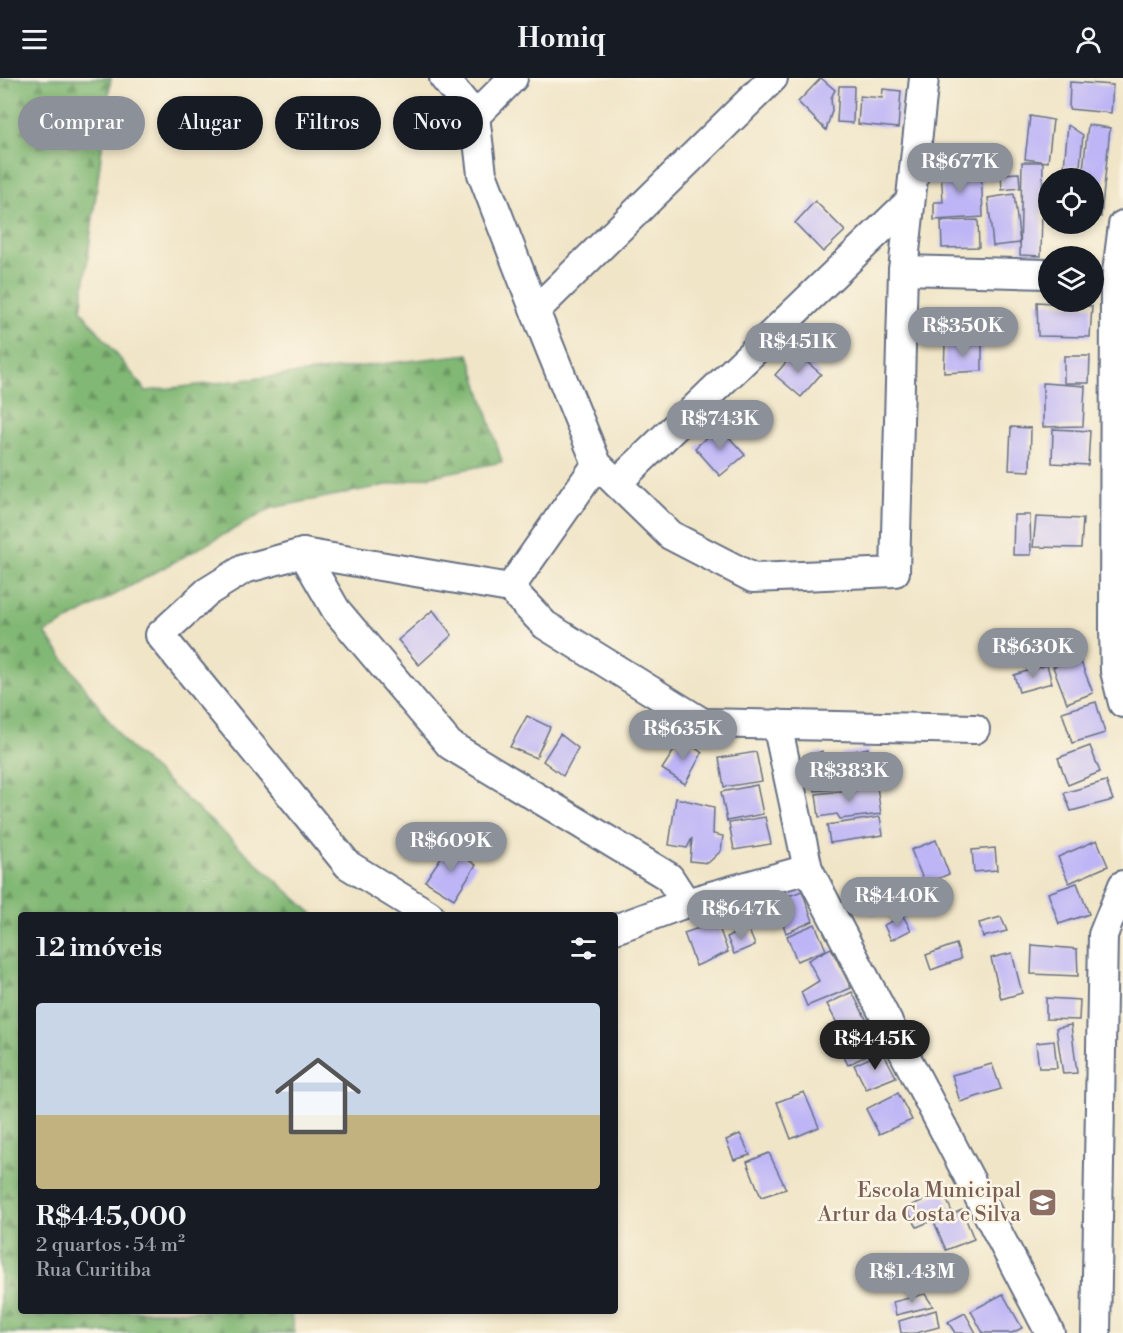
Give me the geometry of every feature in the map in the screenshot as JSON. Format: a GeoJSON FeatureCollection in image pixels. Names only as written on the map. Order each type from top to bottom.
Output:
{"type":"FeatureCollection","features":[{"type":"Feature","properties":{"kind":"street"},"geometry":{"type":"LineString","coordinates":[[444,78],[459,96]]}},
{"type":"Feature","properties":{"kind":"street"},"geometry":{"type":"LineString","coordinates":[[483,108],[513,78]]}},
{"type":"Feature","properties":{"kind":"street"},"geometry":{"type":"LineString","coordinates":[[535,311],[773,78]]}},
{"type":"Feature","properties":{"kind":"street"},"geometry":{"type":"LineString","coordinates":[[479,150],[482,174],[535,311],[607,473],[670,535],[753,578],[895,572],[903,270],[924,78]]}},
{"type":"Feature","properties":{"kind":"street"},"geometry":{"type":"LineString","coordinates":[[510,588],[607,473],[910,201]]}},
{"type":"Feature","properties":{"kind":"street"},"geometry":{"type":"LineString","coordinates":[[1123,225],[1110,288],[1115,671],[1123,703]]}},
{"type":"Feature","properties":{"kind":"street"},"geometry":{"type":"LineString","coordinates":[[903,270],[1038,274]]}},
{"type":"Feature","properties":{"kind":"street"},"geometry":{"type":"LineString","coordinates":[[303,553],[336,610],[450,745],[669,877],[686,903]]}},
{"type":"Feature","properties":{"kind":"street"},"geometry":{"type":"LineString","coordinates":[[424,912],[348,865],[160,635],[207,592],[244,569],[303,553],[510,588],[545,625],[703,723],[975,729]]}},
{"type":"Feature","properties":{"kind":"street"},"geometry":{"type":"LineString","coordinates":[[777,724],[808,869],[1050,1333]]}},
{"type":"Feature","properties":{"kind":"street"},"geometry":{"type":"LineString","coordinates":[[618,928],[686,903],[808,869]]}},
{"type":"Feature","properties":{"kind":"street"},"geometry":{"type":"LineString","coordinates":[[1096,1333],[1113,933],[1123,885]]}},
{"type":"Feature","properties":{"kind":"green space"},"geometry":{"type":"Polygon","coordinates":[[[0,78],[111,78],[109,96],[18,96],[18,150],[102,150],[81,310],[146,391],[469,354],[502,462],[272,508],[45,633],[126,744],[311,912],[18,912],[18,1314],[291,1314],[295,1333],[0,1333],[0,78]]]}},
{"type":"Feature","properties":{"kind":"building"},"geometry":{"type":"Polygon","coordinates":[[[821,78],[835,90],[831,98],[832,111],[826,130],[798,102],[821,78]]]}},
{"type":"Feature","properties":{"kind":"building"},"geometry":{"type":"Polygon","coordinates":[[[1070,82],[1113,85],[1111,113],[1069,109],[1070,82]]]}},
{"type":"Feature","properties":{"kind":"building"},"geometry":{"type":"Polygon","coordinates":[[[839,86],[854,86],[853,123],[837,122],[839,86]]]}},
{"type":"Feature","properties":{"kind":"building"},"geometry":{"type":"Polygon","coordinates":[[[883,89],[901,91],[898,128],[858,124],[860,96],[882,98],[883,89]]]}},
{"type":"Feature","properties":{"kind":"building"},"geometry":{"type":"Polygon","coordinates":[[[1030,116],[1053,120],[1048,162],[1025,159],[1030,116]]]}},
{"type":"Feature","properties":{"kind":"building"},"geometry":{"type":"Polygon","coordinates":[[[1068,125],[1083,135],[1080,166],[1064,167],[1068,125]]]}},
{"type":"Feature","properties":{"kind":"building"},"geometry":{"type":"Polygon","coordinates":[[[1088,125],[1110,128],[1104,187],[1104,168],[1083,168],[1088,125]]]}},
{"type":"Feature","properties":{"kind":"building"},"geometry":{"type":"Polygon","coordinates":[[[1022,162],[1043,162],[1043,168],[1038,168],[1038,234],[1041,234],[1041,246],[1038,246],[1038,256],[1020,255],[1022,162]]]}},
{"type":"Feature","properties":{"kind":"building"},"geometry":{"type":"Polygon","coordinates":[[[981,166],[983,217],[934,220],[934,202],[943,202],[941,168],[981,166]]]}},
{"type":"Feature","properties":{"kind":"building"},"geometry":{"type":"Polygon","coordinates":[[[1019,173],[1020,188],[1002,190],[1001,174],[1019,173]]]}},
{"type":"Feature","properties":{"kind":"building"},"geometry":{"type":"Polygon","coordinates":[[[1014,194],[1020,243],[993,246],[988,198],[1014,194]]]}},
{"type":"Feature","properties":{"kind":"building"},"geometry":{"type":"Polygon","coordinates":[[[815,201],[845,231],[823,252],[795,223],[815,201]]]}},
{"type":"Feature","properties":{"kind":"building"},"geometry":{"type":"Polygon","coordinates":[[[978,220],[979,247],[942,248],[941,221],[978,220]]]}},
{"type":"Feature","properties":{"kind":"building"},"geometry":{"type":"Polygon","coordinates":[[[1037,302],[1038,312],[1092,312],[1090,337],[1038,336],[1037,302]]]}},
{"type":"Feature","properties":{"kind":"building"},"geometry":{"type":"Polygon","coordinates":[[[945,344],[982,345],[982,371],[944,373],[945,344]]]}},
{"type":"Feature","properties":{"kind":"building"},"geometry":{"type":"Polygon","coordinates":[[[795,352],[821,374],[801,397],[775,375],[795,352]]]}},
{"type":"Feature","properties":{"kind":"building"},"geometry":{"type":"Polygon","coordinates":[[[1064,356],[1090,356],[1089,383],[1064,383],[1064,356]]]}},
{"type":"Feature","properties":{"kind":"building"},"geometry":{"type":"Polygon","coordinates":[[[1043,383],[1085,386],[1083,426],[1043,427],[1043,383]]]}},
{"type":"Feature","properties":{"kind":"building"},"geometry":{"type":"Polygon","coordinates":[[[719,426],[745,455],[720,476],[695,448],[719,426]]]}},
{"type":"Feature","properties":{"kind":"building"},"geometry":{"type":"Polygon","coordinates":[[[1011,427],[1031,428],[1030,471],[1009,470],[1011,427]]]}},
{"type":"Feature","properties":{"kind":"building"},"geometry":{"type":"Polygon","coordinates":[[[1053,429],[1090,431],[1088,465],[1052,463],[1053,429]]]}},
{"type":"Feature","properties":{"kind":"building"},"geometry":{"type":"Polygon","coordinates":[[[1014,515],[1030,515],[1031,555],[1013,555],[1014,515]]]}},
{"type":"Feature","properties":{"kind":"building"},"geometry":{"type":"Polygon","coordinates":[[[1036,517],[1083,519],[1081,548],[1033,547],[1036,517]]]}},
{"type":"Feature","properties":{"kind":"building"},"geometry":{"type":"Polygon","coordinates":[[[433,610],[452,635],[419,665],[398,640],[433,610]]]}},
{"type":"Feature","properties":{"kind":"building"},"geometry":{"type":"Polygon","coordinates":[[[1079,657],[1093,693],[1067,703],[1053,667],[1079,657]]]}},
{"type":"Feature","properties":{"kind":"building"},"geometry":{"type":"Polygon","coordinates":[[[1047,665],[1052,683],[1019,692],[1014,675],[1047,665]]]}},
{"type":"Feature","properties":{"kind":"building"},"geometry":{"type":"Polygon","coordinates":[[[1096,702],[1105,733],[1072,743],[1062,712],[1096,702]]]}},
{"type":"Feature","properties":{"kind":"building"},"geometry":{"type":"Polygon","coordinates":[[[527,716],[550,727],[536,758],[510,747],[527,716]]]}},
{"type":"Feature","properties":{"kind":"building"},"geometry":{"type":"Polygon","coordinates":[[[560,734],[578,748],[563,776],[543,761],[560,734]]]}},
{"type":"Feature","properties":{"kind":"building"},"geometry":{"type":"Polygon","coordinates":[[[682,738],[702,753],[685,784],[662,769],[682,738]]]}},
{"type":"Feature","properties":{"kind":"building"},"geometry":{"type":"Polygon","coordinates":[[[1090,746],[1100,772],[1068,785],[1058,758],[1090,746]]]}},
{"type":"Feature","properties":{"kind":"building"},"geometry":{"type":"Polygon","coordinates":[[[868,748],[875,782],[848,787],[841,754],[868,748]]]}},
{"type":"Feature","properties":{"kind":"building"},"geometry":{"type":"Polygon","coordinates":[[[822,751],[824,767],[838,764],[843,788],[815,791],[812,755],[822,751]]]}},
{"type":"Feature","properties":{"kind":"building"},"geometry":{"type":"Polygon","coordinates":[[[756,752],[762,781],[724,787],[719,758],[756,752]]]}},
{"type":"Feature","properties":{"kind":"building"},"geometry":{"type":"Polygon","coordinates":[[[1106,781],[1113,800],[1071,811],[1064,793],[1106,781]]]}},
{"type":"Feature","properties":{"kind":"building"},"geometry":{"type":"Polygon","coordinates":[[[757,785],[763,814],[727,821],[721,792],[757,785]]]}},
{"type":"Feature","properties":{"kind":"building"},"geometry":{"type":"Polygon","coordinates":[[[877,787],[881,814],[840,819],[837,814],[819,817],[816,794],[877,787]]]}},
{"type":"Feature","properties":{"kind":"building"},"geometry":{"type":"Polygon","coordinates":[[[676,798],[714,807],[713,834],[723,836],[721,851],[708,863],[690,861],[692,838],[687,848],[669,845],[676,798]]]}},
{"type":"Feature","properties":{"kind":"building"},"geometry":{"type":"Polygon","coordinates":[[[765,817],[771,844],[734,850],[729,823],[765,817]]]}},
{"type":"Feature","properties":{"kind":"building"},"geometry":{"type":"Polygon","coordinates":[[[880,817],[883,835],[830,843],[827,825],[880,817]]]}},
{"type":"Feature","properties":{"kind":"building"},"geometry":{"type":"Polygon","coordinates":[[[936,840],[949,874],[925,884],[911,850],[936,840]]]}},
{"type":"Feature","properties":{"kind":"building"},"geometry":{"type":"Polygon","coordinates":[[[1097,840],[1108,866],[1069,883],[1058,857],[1097,840]]]}},
{"type":"Feature","properties":{"kind":"building"},"geometry":{"type":"Polygon","coordinates":[[[448,847],[476,865],[454,899],[425,881],[448,847]]]}},
{"type":"Feature","properties":{"kind":"building"},"geometry":{"type":"Polygon","coordinates":[[[995,848],[997,870],[974,872],[972,850],[995,848]]]}},
{"type":"Feature","properties":{"kind":"building"},"geometry":{"type":"Polygon","coordinates":[[[884,882],[894,904],[872,915],[862,891],[884,882]]]}},
{"type":"Feature","properties":{"kind":"building"},"geometry":{"type":"Polygon","coordinates":[[[1077,883],[1089,914],[1059,924],[1048,893],[1077,883]]]}},
{"type":"Feature","properties":{"kind":"building"},"geometry":{"type":"Polygon","coordinates":[[[802,891],[813,921],[786,933],[775,901],[802,891]]]}},
{"type":"Feature","properties":{"kind":"building"},"geometry":{"type":"Polygon","coordinates":[[[903,916],[911,930],[891,940],[884,925],[903,916]]]}},
{"type":"Feature","properties":{"kind":"building"},"geometry":{"type":"Polygon","coordinates":[[[1001,917],[1007,931],[983,937],[979,923],[1001,917]]]}},
{"type":"Feature","properties":{"kind":"building"},"geometry":{"type":"Polygon","coordinates":[[[717,922],[728,952],[696,966],[684,933],[717,922]]]}},
{"type":"Feature","properties":{"kind":"building"},"geometry":{"type":"Polygon","coordinates":[[[815,924],[826,950],[797,961],[787,936],[815,924]]]}},
{"type":"Feature","properties":{"kind":"building"},"geometry":{"type":"Polygon","coordinates":[[[748,928],[755,945],[734,954],[727,937],[748,928]]]}},
{"type":"Feature","properties":{"kind":"building"},"geometry":{"type":"Polygon","coordinates":[[[956,944],[961,959],[931,970],[926,955],[956,944]]]}},
{"type":"Feature","properties":{"kind":"building"},"geometry":{"type":"Polygon","coordinates":[[[1032,945],[1077,949],[1078,976],[1031,974],[1032,945]]]}},
{"type":"Feature","properties":{"kind":"building"},"geometry":{"type":"Polygon","coordinates":[[[831,948],[851,988],[807,1006],[801,992],[819,981],[808,960],[831,948]]]}},
{"type":"Feature","properties":{"kind":"building"},"geometry":{"type":"Polygon","coordinates":[[[1012,953],[1022,993],[1001,999],[991,958],[1012,953]]]}},
{"type":"Feature","properties":{"kind":"building"},"geometry":{"type":"Polygon","coordinates":[[[852,992],[869,1025],[844,1037],[827,1004],[852,992]]]}},
{"type":"Feature","properties":{"kind":"building"},"geometry":{"type":"Polygon","coordinates":[[[1046,998],[1080,1000],[1079,1020],[1046,1019],[1046,998]]]}},
{"type":"Feature","properties":{"kind":"building"},"geometry":{"type":"Polygon","coordinates":[[[1071,1025],[1077,1073],[1063,1074],[1056,1028],[1071,1025]]]}},
{"type":"Feature","properties":{"kind":"building"},"geometry":{"type":"Polygon","coordinates":[[[869,1030],[879,1049],[848,1065],[838,1045],[869,1030]]]}},
{"type":"Feature","properties":{"kind":"building"},"geometry":{"type":"Polygon","coordinates":[[[1054,1041],[1057,1068],[1039,1068],[1036,1043],[1054,1041]]]}},
{"type":"Feature","properties":{"kind":"building"},"geometry":{"type":"Polygon","coordinates":[[[883,1052],[896,1077],[866,1089],[854,1065],[883,1052]]]}},
{"type":"Feature","properties":{"kind":"building"},"geometry":{"type":"Polygon","coordinates":[[[992,1064],[1001,1089],[960,1102],[952,1075],[992,1064]]]}},
{"type":"Feature","properties":{"kind":"building"},"geometry":{"type":"Polygon","coordinates":[[[804,1092],[819,1127],[791,1139],[777,1102],[804,1092]]]}},
{"type":"Feature","properties":{"kind":"building"},"geometry":{"type":"Polygon","coordinates":[[[898,1093],[912,1120],[879,1134],[866,1109],[898,1093]]]}},
{"type":"Feature","properties":{"kind":"building"},"geometry":{"type":"Polygon","coordinates":[[[740,1134],[750,1155],[734,1160],[726,1140],[740,1134]]]}},
{"type":"Feature","properties":{"kind":"building"},"geometry":{"type":"Polygon","coordinates":[[[769,1153],[786,1189],[761,1197],[747,1162],[769,1153]]]}},
{"type":"Feature","properties":{"kind":"building"},"geometry":{"type":"Polygon","coordinates":[[[943,1191],[952,1212],[917,1227],[906,1208],[943,1191]]]}},
{"type":"Feature","properties":{"kind":"building"},"geometry":{"type":"Polygon","coordinates":[[[962,1210],[974,1239],[946,1250],[934,1222],[962,1210]]]}},
{"type":"Feature","properties":{"kind":"building"},"geometry":{"type":"Polygon","coordinates":[[[925,1294],[933,1306],[896,1315],[893,1302],[925,1294]]]}},
{"type":"Feature","properties":{"kind":"building"},"geometry":{"type":"Polygon","coordinates":[[[1003,1294],[1022,1328],[1012,1333],[983,1333],[971,1311],[1003,1294]]]}},
{"type":"Feature","properties":{"kind":"building"},"geometry":{"type":"Polygon","coordinates":[[[936,1310],[939,1327],[916,1333],[901,1333],[899,1321],[936,1310]]]}},
{"type":"Feature","properties":{"kind":"building"},"geometry":{"type":"Polygon","coordinates":[[[965,1313],[976,1333],[955,1333],[948,1322],[965,1313]]]}},
{"type":"Feature","properties":{"kind":"place","name":"Escola Municipal Artur da Costa e Silva"},"geometry":{"type":"Point","coordinates":[1042,1203]}}]}
